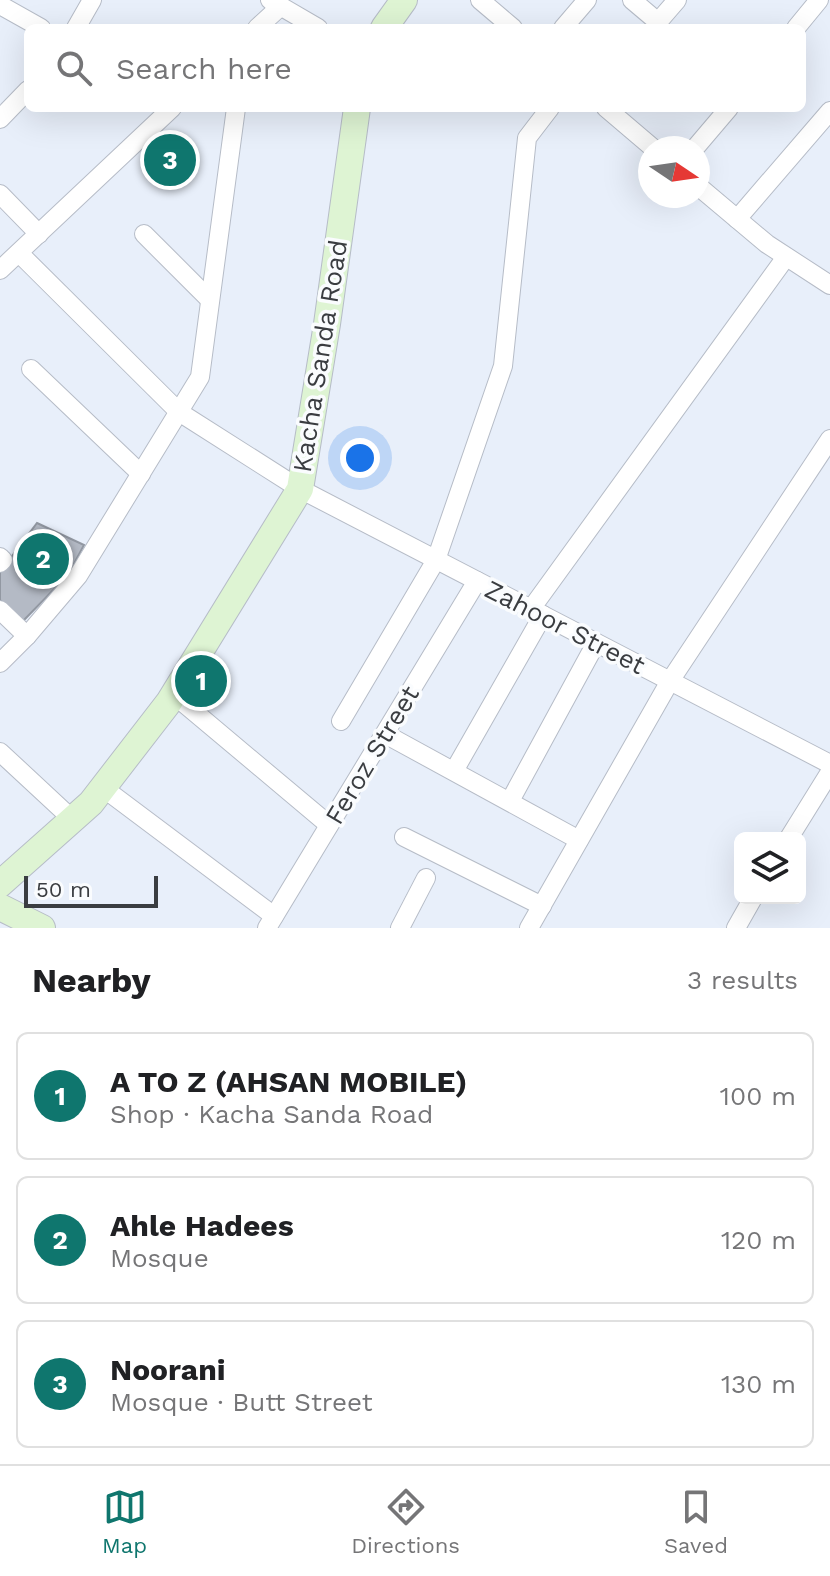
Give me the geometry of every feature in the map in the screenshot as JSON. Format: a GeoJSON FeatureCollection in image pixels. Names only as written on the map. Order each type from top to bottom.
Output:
{"type":"FeatureCollection","features":[{"type":"Feature","properties":{"kind":"main road"},"geometry":{"type":"LineString","coordinates":[[387,24],[404,0]]}},
{"type":"Feature","properties":{"kind":"main road","name":"Kacha Sanda Road"},"geometry":{"type":"LineString","coordinates":[[0,884],[91,803],[173,694],[300,489],[356,112]]}},
{"type":"Feature","properties":{"kind":"main road"},"geometry":{"type":"LineString","coordinates":[[0,907],[42,928]]}},
{"type":"Feature","properties":{"kind":"street"},"geometry":{"type":"LineString","coordinates":[[78,24],[92,0]]}},
{"type":"Feature","properties":{"kind":"street"},"geometry":{"type":"LineString","coordinates":[[480,0],[508,24]]}},
{"type":"Feature","properties":{"kind":"street"},"geometry":{"type":"LineString","coordinates":[[566,24],[587,0]]}},
{"type":"Feature","properties":{"kind":"street"},"geometry":{"type":"LineString","coordinates":[[632,0],[658,22],[677,0]]}},
{"type":"Feature","properties":{"kind":"street"},"geometry":{"type":"LineString","coordinates":[[799,24],[819,0]]}},
{"type":"Feature","properties":{"kind":"street"},"geometry":{"type":"LineString","coordinates":[[260,24],[276,3],[311,24]]}},
{"type":"Feature","properties":{"kind":"street"},"geometry":{"type":"LineString","coordinates":[[0,5],[34,24]]}},
{"type":"Feature","properties":{"kind":"street"},"geometry":{"type":"LineString","coordinates":[[0,119],[24,94]]}},
{"type":"Feature","properties":{"kind":"street"},"geometry":{"type":"LineString","coordinates":[[737,219],[830,111]]}},
{"type":"Feature","properties":{"kind":"street"},"geometry":{"type":"LineString","coordinates":[[0,270],[168,112]]}},
{"type":"Feature","properties":{"kind":"street"},"geometry":{"type":"LineString","coordinates":[[0,663],[78,576],[200,377],[235,112]]}},
{"type":"Feature","properties":{"kind":"street"},"geometry":{"type":"LineString","coordinates":[[341,721],[436,560],[503,366],[527,138],[547,112]]}},
{"type":"Feature","properties":{"kind":"street"},"geometry":{"type":"LineString","coordinates":[[611,112],[639,136]]}},
{"type":"Feature","properties":{"kind":"street"},"geometry":{"type":"LineString","coordinates":[[705,136],[726,112]]}},
{"type":"Feature","properties":{"kind":"street"},"geometry":{"type":"LineString","coordinates":[[0,194],[39,234]]}},
{"type":"Feature","properties":{"kind":"street"},"geometry":{"type":"LineString","coordinates":[[710,196],[786,257],[830,285]]}},
{"type":"Feature","properties":{"kind":"street"},"geometry":{"type":"LineString","coordinates":[[144,234],[210,300]]}},
{"type":"Feature","properties":{"kind":"street","name":"Zahoor Street"},"geometry":{"type":"LineString","coordinates":[[19,253],[179,412],[300,489],[830,764]]}},
{"type":"Feature","properties":{"kind":"street"},"geometry":{"type":"LineString","coordinates":[[454,771],[537,612],[786,257]]}},
{"type":"Feature","properties":{"kind":"street"},"geometry":{"type":"LineString","coordinates":[[31,369],[141,474]]}},
{"type":"Feature","properties":{"kind":"street"},"geometry":{"type":"LineString","coordinates":[[529,928],[670,681],[830,439]]}},
{"type":"Feature","properties":{"kind":"street"},"geometry":{"type":"LineString","coordinates":[[0,557],[3,560],[0,563]]}},
{"type":"Feature","properties":{"kind":"street","name":"Feroz Street"},"geometry":{"type":"LineString","coordinates":[[270,922],[477,581]]}},
{"type":"Feature","properties":{"kind":"street"},"geometry":{"type":"LineString","coordinates":[[0,610],[27,636]]}},
{"type":"Feature","properties":{"kind":"street"},"geometry":{"type":"LineString","coordinates":[[510,801],[596,643]]}},
{"type":"Feature","properties":{"kind":"street"},"geometry":{"type":"LineString","coordinates":[[173,694],[329,825]]}},
{"type":"Feature","properties":{"kind":"street"},"geometry":{"type":"LineString","coordinates":[[385,734],[579,840]]}},
{"type":"Feature","properties":{"kind":"street"},"geometry":{"type":"LineString","coordinates":[[0,752],[71,818]]}},
{"type":"Feature","properties":{"kind":"street"},"geometry":{"type":"LineString","coordinates":[[793,832],[830,772]]}},
{"type":"Feature","properties":{"kind":"street"},"geometry":{"type":"LineString","coordinates":[[102,787],[270,922]]}},
{"type":"Feature","properties":{"kind":"street"},"geometry":{"type":"LineString","coordinates":[[404,837],[542,906]]}},
{"type":"Feature","properties":{"kind":"street"},"geometry":{"type":"LineString","coordinates":[[400,928],[426,878]]}},
{"type":"Feature","properties":{"kind":"street"},"geometry":{"type":"LineString","coordinates":[[736,928],[750,904]]}},
{"type":"Feature","properties":{"kind":"building"},"geometry":{"type":"Polygon","coordinates":[[[37,523],[84,545],[68,575],[23,621],[0,600],[0,572],[37,523]]]}},
{"type":"Feature","properties":{"kind":"place","name":"Noorani"},"geometry":{"type":"Point","coordinates":[170,160]}},
{"type":"Feature","properties":{"kind":"place","name":"Ahle Hadees"},"geometry":{"type":"Point","coordinates":[43,559]}},
{"type":"Feature","properties":{"kind":"place","name":"A TO Z (AHSAN MOBILE)"},"geometry":{"type":"Point","coordinates":[201,681]}}]}
